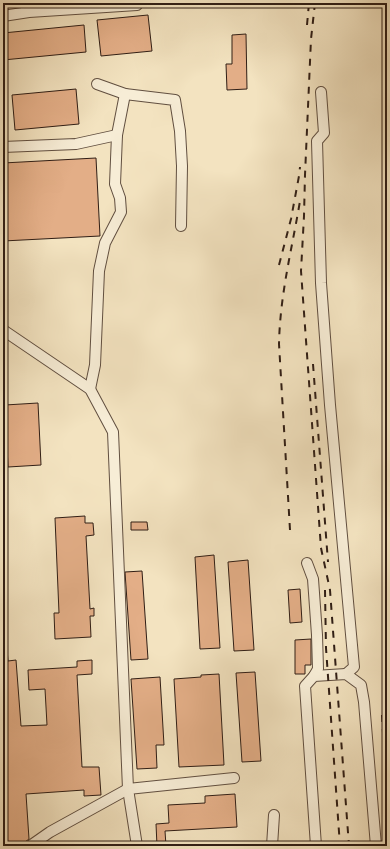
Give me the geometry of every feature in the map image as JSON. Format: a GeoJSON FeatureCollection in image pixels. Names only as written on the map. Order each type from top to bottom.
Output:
{"type":"FeatureCollection","features":[{"type":"Feature","properties":{"kind":"lane"},"geometry":{"type":"LineString","coordinates":[[3,16],[29,12],[136,5]]}},
{"type":"Feature","properties":{"kind":"lane"},"geometry":{"type":"LineString","coordinates":[[97,84],[125,94],[175,100],[180,131],[182,166],[181,226]]}},
{"type":"Feature","properties":{"kind":"lane"},"geometry":{"type":"LineString","coordinates":[[314,676],[346,674],[354,667],[330,405],[321,283],[317,141],[324,133],[321,92]]}},
{"type":"Feature","properties":{"kind":"lane"},"geometry":{"type":"LineString","coordinates":[[90,389],[95,365],[99,271],[105,243],[121,212],[120,198],[115,184],[117,135],[125,94]]}},
{"type":"Feature","properties":{"kind":"lane"},"geometry":{"type":"LineString","coordinates":[[3,147],[76,144],[117,135]]}},
{"type":"Feature","properties":{"kind":"lane"},"geometry":{"type":"LineString","coordinates":[[3,330],[90,389],[113,432],[128,789],[137,846]]}},
{"type":"Feature","properties":{"kind":"lane"},"geometry":{"type":"LineString","coordinates":[[307,563],[313,579],[318,635],[318,669],[305,686],[316,846]]}},
{"type":"Feature","properties":{"kind":"lane"},"geometry":{"type":"LineString","coordinates":[[346,674],[361,685],[364,702],[376,846]]}},
{"type":"Feature","properties":{"kind":"lane"},"geometry":{"type":"LineString","coordinates":[[30,846],[50,832],[128,789],[234,778]]}},
{"type":"Feature","properties":{"kind":"lane"},"geometry":{"type":"LineString","coordinates":[[272,846],[274,815]]}},
{"type":"Feature","properties":{"kind":"building"},"geometry":{"type":"Polygon","coordinates":[[[148,15],[152,51],[101,56],[97,20],[148,15]]]}},
{"type":"Feature","properties":{"kind":"building"},"geometry":{"type":"Polygon","coordinates":[[[84,25],[86,52],[3,60],[3,33],[84,25]]]}},
{"type":"Feature","properties":{"kind":"building"},"geometry":{"type":"Polygon","coordinates":[[[246,34],[247,89],[227,90],[226,64],[232,64],[232,35],[246,34]]]}},
{"type":"Feature","properties":{"kind":"building"},"geometry":{"type":"Polygon","coordinates":[[[76,89],[79,124],[15,130],[12,95],[76,89]]]}},
{"type":"Feature","properties":{"kind":"building"},"geometry":{"type":"Polygon","coordinates":[[[96,158],[100,236],[3,241],[3,163],[96,158]]]}},
{"type":"Feature","properties":{"kind":"building"},"geometry":{"type":"Polygon","coordinates":[[[38,403],[41,465],[8,467],[5,405],[38,403]]]}},
{"type":"Feature","properties":{"kind":"building"},"geometry":{"type":"Polygon","coordinates":[[[85,516],[85,523],[93,523],[94,535],[86,536],[90,609],[94,608],[94,616],[90,616],[91,637],[55,639],[54,613],[59,613],[55,518],[85,516]]]}},
{"type":"Feature","properties":{"kind":"building"},"geometry":{"type":"Polygon","coordinates":[[[131,522],[147,522],[148,530],[131,530],[131,522]]]}},
{"type":"Feature","properties":{"kind":"building"},"geometry":{"type":"Polygon","coordinates":[[[214,555],[220,648],[200,649],[195,557],[214,555]]]}},
{"type":"Feature","properties":{"kind":"building"},"geometry":{"type":"Polygon","coordinates":[[[248,560],[254,650],[234,651],[228,562],[248,560]]]}},
{"type":"Feature","properties":{"kind":"building"},"geometry":{"type":"Polygon","coordinates":[[[142,571],[148,659],[131,660],[125,572],[142,571]]]}},
{"type":"Feature","properties":{"kind":"building"},"geometry":{"type":"Polygon","coordinates":[[[300,589],[302,622],[290,623],[288,590],[300,589]]]}},
{"type":"Feature","properties":{"kind":"building"},"geometry":{"type":"Polygon","coordinates":[[[311,639],[311,665],[305,665],[305,674],[295,674],[295,640],[311,639]]]}},
{"type":"Feature","properties":{"kind":"building"},"geometry":{"type":"Polygon","coordinates":[[[3,649],[7,649],[8,661],[16,660],[21,726],[47,725],[45,689],[29,690],[28,670],[77,667],[77,661],[92,660],[92,674],[77,675],[82,767],[99,767],[101,795],[84,796],[84,790],[26,794],[29,839],[25,842],[3,843],[3,649]]]}},
{"type":"Feature","properties":{"kind":"building"},"geometry":{"type":"Polygon","coordinates":[[[255,672],[261,761],[242,762],[236,673],[255,672]]]}},
{"type":"Feature","properties":{"kind":"building"},"geometry":{"type":"Polygon","coordinates":[[[219,674],[224,765],[179,767],[174,679],[219,674]]]}},
{"type":"Feature","properties":{"kind":"building"},"geometry":{"type":"Polygon","coordinates":[[[160,677],[164,745],[156,745],[157,768],[137,769],[131,679],[160,677]]]}},
{"type":"Feature","properties":{"kind":"building"},"geometry":{"type":"Polygon","coordinates":[[[235,794],[237,827],[165,831],[166,846],[157,846],[156,824],[169,823],[168,805],[205,803],[205,796],[235,794]]]}},
{"type":"Feature","properties":{"kind":"railway"},"geometry":{"type":"LineString","coordinates":[[307,25],[309,3]]}},
{"type":"Feature","properties":{"kind":"railway"},"geometry":{"type":"LineString","coordinates":[[315,3],[311,39],[301,271],[321,548],[330,590],[349,846]]}},
{"type":"Feature","properties":{"kind":"railway"},"geometry":{"type":"LineString","coordinates":[[279,265],[291,219],[300,167]]}},
{"type":"Feature","properties":{"kind":"railway"},"geometry":{"type":"LineString","coordinates":[[290,530],[279,344],[284,289],[300,201]]}},
{"type":"Feature","properties":{"kind":"railway"},"geometry":{"type":"LineString","coordinates":[[313,364],[328,562]]}},
{"type":"Feature","properties":{"kind":"railway"},"geometry":{"type":"LineString","coordinates":[[325,590],[326,648],[340,846]]}},
{"type":"Feature","properties":{"kind":"railway"},"geometry":{"type":"LineString","coordinates":[[382,715],[384,751],[387,769]]}}]}
